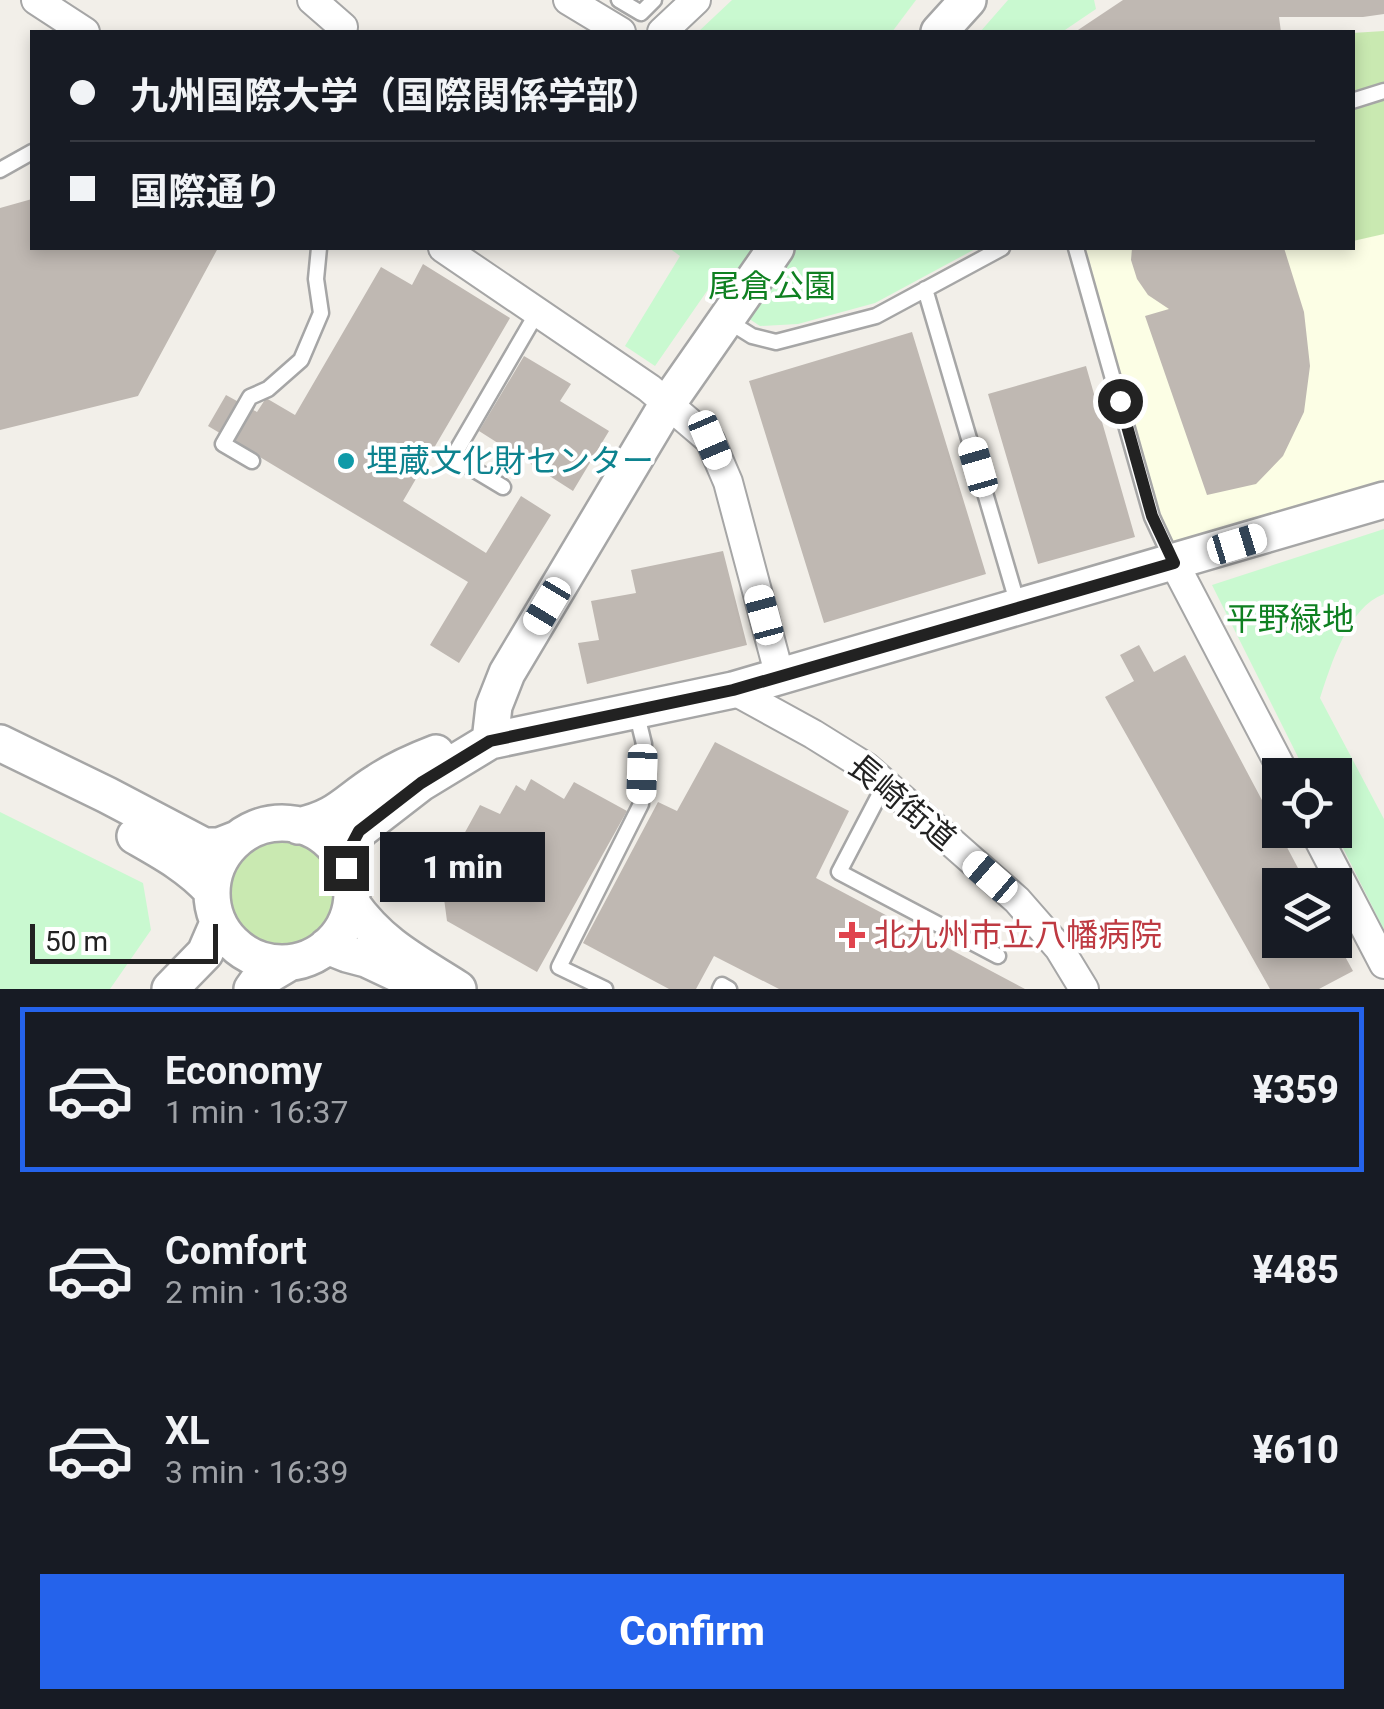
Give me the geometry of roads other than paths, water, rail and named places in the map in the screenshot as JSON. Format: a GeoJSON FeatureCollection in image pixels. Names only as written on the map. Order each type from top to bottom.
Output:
{"type":"FeatureCollection","features":[{"type":"Feature","properties":{"kind":"street"},"geometry":{"type":"LineString","coordinates":[[36,0],[82,30]]}},
{"type":"Feature","properties":{"kind":"street"},"geometry":{"type":"LineString","coordinates":[[312,0],[343,27]]}},
{"type":"Feature","properties":{"kind":"street"},"geometry":{"type":"LineString","coordinates":[[568,0],[618,30]]}},
{"type":"Feature","properties":{"kind":"street"},"geometry":{"type":"LineString","coordinates":[[664,30],[696,0]]}},
{"type":"Feature","properties":{"kind":"street"},"geometry":{"type":"LineString","coordinates":[[942,30],[968,0]]}},
{"type":"Feature","properties":{"kind":"street"},"geometry":{"type":"LineString","coordinates":[[446,250],[668,403],[710,440],[728,482],[780,677]]}},
{"type":"Feature","properties":{"kind":"street"},"geometry":{"type":"LineString","coordinates":[[490,741],[494,706],[507,673],[668,403],[775,250]]}},
{"type":"Feature","properties":{"kind":"street"},"geometry":{"type":"LineString","coordinates":[[298,826],[338,812],[374,783],[417,760],[457,746],[733,690],[1384,500]]}},
{"type":"Feature","properties":{"kind":"street"},"geometry":{"type":"LineString","coordinates":[[1174,563],[1276,758]]}},
{"type":"Feature","properties":{"kind":"street","name":"長崎街道"},"geometry":{"type":"LineString","coordinates":[[733,690],[866,767],[1017,900],[1059,948],[1084,989]]}},
{"type":"Feature","properties":{"kind":"street"},"geometry":{"type":"LineString","coordinates":[[346,868],[359,831],[421,783],[490,741]]}},
{"type":"Feature","properties":{"kind":"street"},"geometry":{"type":"LineString","coordinates":[[0,746],[107,794],[204,846],[219,846],[270,824],[311,830],[329,841],[350,877],[352,904],[340,933],[310,958],[289,963],[268,962],[247,954],[230,941],[199,876],[97,814],[0,746]]}},
{"type":"Feature","properties":{"kind":"street"},"geometry":{"type":"LineString","coordinates":[[170,989],[205,954],[215,906],[215,870],[237,839]]}},
{"type":"Feature","properties":{"kind":"street"},"geometry":{"type":"LineString","coordinates":[[1323,848],[1384,964]]}},
{"type":"Feature","properties":{"kind":"street"},"geometry":{"type":"LineString","coordinates":[[352,904],[387,944],[458,989]]}},
{"type":"Feature","properties":{"kind":"street"},"geometry":{"type":"LineString","coordinates":[[328,946],[430,989]]}},
{"type":"Feature","properties":{"kind":"street"},"geometry":{"type":"LineString","coordinates":[[252,989],[289,963]]}},
{"type":"Feature","properties":{"kind":"lane"},"geometry":{"type":"LineString","coordinates":[[619,0],[641,13],[654,0]]}},
{"type":"Feature","properties":{"kind":"lane"},"geometry":{"type":"LineString","coordinates":[[1355,100],[1384,91]]}},
{"type":"Feature","properties":{"kind":"lane"},"geometry":{"type":"LineString","coordinates":[[0,170],[30,153]]}},
{"type":"Feature","properties":{"kind":"lane"},"geometry":{"type":"LineString","coordinates":[[252,461],[222,444],[250,396],[268,389],[301,360],[322,313],[316,279],[318,250]]}},
{"type":"Feature","properties":{"kind":"lane"},"geometry":{"type":"LineString","coordinates":[[726,320],[752,336],[776,342],[876,316],[998,250]]}},
{"type":"Feature","properties":{"kind":"lane"},"geometry":{"type":"LineString","coordinates":[[1077,250],[1152,516],[1174,563]]}},
{"type":"Feature","properties":{"kind":"lane"},"geometry":{"type":"LineString","coordinates":[[926,289],[1018,606]]}},
{"type":"Feature","properties":{"kind":"lane"},"geometry":{"type":"LineString","coordinates":[[503,487],[453,456],[538,311]]}},
{"type":"Feature","properties":{"kind":"lane"},"geometry":{"type":"LineString","coordinates":[[605,989],[559,966],[641,804],[644,744],[636,711]]}},
{"type":"Feature","properties":{"kind":"lane"},"geometry":{"type":"LineString","coordinates":[[885,784],[839,872],[998,956]]}},
{"type":"Feature","properties":{"kind":"lane"},"geometry":{"type":"LineString","coordinates":[[720,989],[722,985],[729,989]]}},
{"type":"Feature","properties":{"kind":"place","name":"埋蔵文化財センター"},"geometry":{"type":"Point","coordinates":[346,461]}},
{"type":"Feature","properties":{"kind":"place","name":"北九州市立八幡病院"},"geometry":{"type":"Point","coordinates":[852,935]}},
{"type":"Feature","properties":{"kind":"park label","name":"尾倉公園"},"geometry":{"type":"Point","coordinates":[772,286]}},
{"type":"Feature","properties":{"kind":"park label","name":"平野緑地"},"geometry":{"type":"Point","coordinates":[1290,619]}}]}
